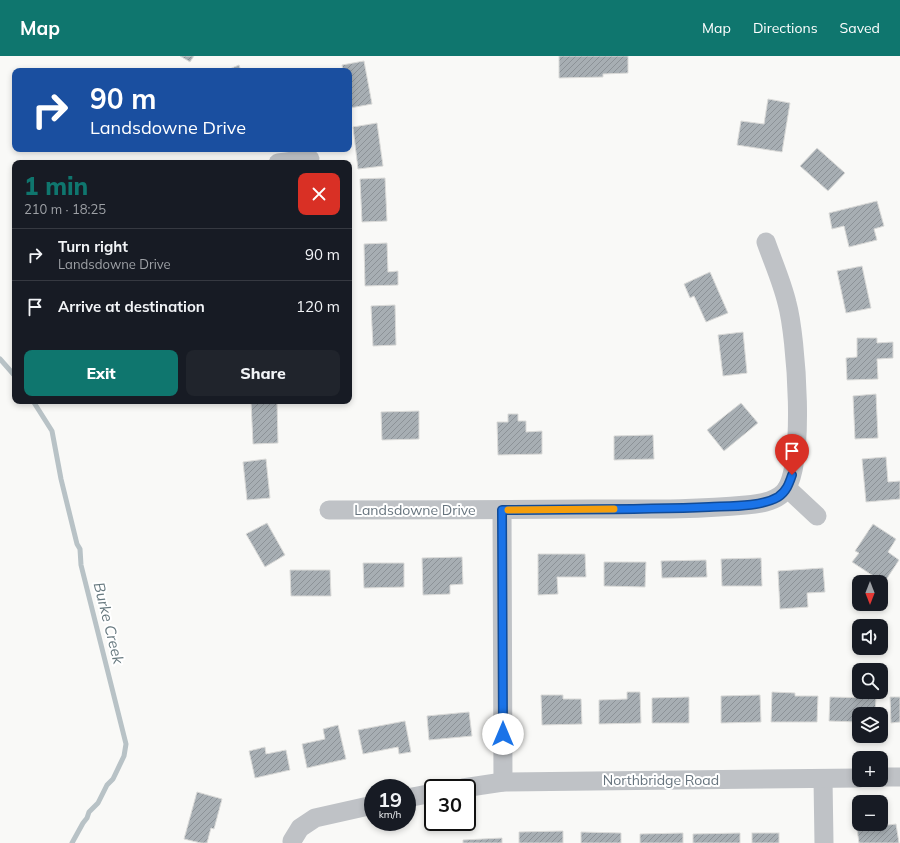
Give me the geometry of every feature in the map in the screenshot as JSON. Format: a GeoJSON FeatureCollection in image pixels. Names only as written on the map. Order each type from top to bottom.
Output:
{"type":"FeatureCollection","features":[{"type":"Feature","properties":{"kind":"street"},"geometry":{"type":"LineString","coordinates":[[302,160],[310,159]]}},
{"type":"Feature","properties":{"kind":"street"},"geometry":{"type":"LineString","coordinates":[[766,242],[788,303],[795,349],[797,436],[792,475],[787,488],[817,516]]}},
{"type":"Feature","properties":{"kind":"street","name":"Landsdowne Drive"},"geometry":{"type":"LineString","coordinates":[[329,510],[688,508],[748,505],[778,497],[787,488]]}},
{"type":"Feature","properties":{"kind":"street"},"geometry":{"type":"LineString","coordinates":[[502,510],[503,782]]}},
{"type":"Feature","properties":{"kind":"street"},"geometry":{"type":"LineString","coordinates":[[888,777],[900,777]]}},
{"type":"Feature","properties":{"kind":"street","name":"Northbridge Road"},"geometry":{"type":"LineString","coordinates":[[476,786],[503,782],[852,778]]}},
{"type":"Feature","properties":{"kind":"street"},"geometry":{"type":"LineString","coordinates":[[823,779],[824,843]]}},
{"type":"Feature","properties":{"kind":"street"},"geometry":{"type":"LineString","coordinates":[[292,841],[300,828],[315,818],[364,807]]}},
{"type":"Feature","properties":{"kind":"building"},"geometry":{"type":"Polygon","coordinates":[[[180,56],[194,56],[190,62],[180,56]]]}},
{"type":"Feature","properties":{"kind":"building"},"geometry":{"type":"Polygon","coordinates":[[[559,56],[628,56],[628,73],[603,74],[603,77],[559,78],[559,56]]]}},
{"type":"Feature","properties":{"kind":"building"},"geometry":{"type":"Polygon","coordinates":[[[364,61],[372,104],[352,108],[352,68],[342,68],[342,65],[364,61]]]}},
{"type":"Feature","properties":{"kind":"building"},"geometry":{"type":"Polygon","coordinates":[[[239,65],[240,68],[232,68],[239,65]]]}},
{"type":"Feature","properties":{"kind":"building"},"geometry":{"type":"Polygon","coordinates":[[[768,99],[790,103],[782,152],[737,145],[741,121],[764,124],[768,99]]]}},
{"type":"Feature","properties":{"kind":"building"},"geometry":{"type":"Polygon","coordinates":[[[377,123],[383,166],[358,169],[353,127],[377,123]]]}},
{"type":"Feature","properties":{"kind":"building"},"geometry":{"type":"Polygon","coordinates":[[[817,148],[845,173],[828,191],[800,166],[817,148]]]}},
{"type":"Feature","properties":{"kind":"building"},"geometry":{"type":"Polygon","coordinates":[[[385,178],[387,221],[362,222],[360,179],[385,178]]]}},
{"type":"Feature","properties":{"kind":"building"},"geometry":{"type":"Polygon","coordinates":[[[877,201],[884,226],[874,229],[877,240],[849,247],[844,226],[832,229],[829,213],[877,201]]]}},
{"type":"Feature","properties":{"kind":"building"},"geometry":{"type":"Polygon","coordinates":[[[387,243],[388,272],[398,271],[398,285],[365,286],[364,244],[387,243]]]}},
{"type":"Feature","properties":{"kind":"building"},"geometry":{"type":"Polygon","coordinates":[[[862,266],[871,308],[846,313],[837,271],[862,266]]]}},
{"type":"Feature","properties":{"kind":"building"},"geometry":{"type":"Polygon","coordinates":[[[710,272],[728,313],[706,322],[694,296],[690,298],[684,284],[710,272]]]}},
{"type":"Feature","properties":{"kind":"building"},"geometry":{"type":"Polygon","coordinates":[[[395,305],[396,345],[373,346],[371,306],[395,305]]]}},
{"type":"Feature","properties":{"kind":"building"},"geometry":{"type":"Polygon","coordinates":[[[743,332],[747,373],[723,376],[718,335],[743,332]]]}},
{"type":"Feature","properties":{"kind":"building"},"geometry":{"type":"Polygon","coordinates":[[[857,338],[877,338],[877,343],[893,342],[893,358],[877,359],[878,379],[847,380],[846,358],[857,357],[857,338]]]}},
{"type":"Feature","properties":{"kind":"building"},"geometry":{"type":"Polygon","coordinates":[[[876,394],[878,438],[855,439],[853,396],[876,394]]]}},
{"type":"Feature","properties":{"kind":"building"},"geometry":{"type":"Polygon","coordinates":[[[741,403],[758,423],[724,451],[707,430],[741,403]]]}},
{"type":"Feature","properties":{"kind":"building"},"geometry":{"type":"Polygon","coordinates":[[[251,404],[277,404],[278,443],[253,444],[251,404]]]}},
{"type":"Feature","properties":{"kind":"building"},"geometry":{"type":"Polygon","coordinates":[[[419,411],[419,439],[382,440],[381,412],[419,411]]]}},
{"type":"Feature","properties":{"kind":"building"},"geometry":{"type":"Polygon","coordinates":[[[508,414],[518,414],[518,421],[526,421],[526,432],[542,431],[542,454],[498,455],[497,422],[508,422],[508,414]]]}},
{"type":"Feature","properties":{"kind":"building"},"geometry":{"type":"Polygon","coordinates":[[[653,435],[654,459],[614,460],[614,436],[653,435]]]}},
{"type":"Feature","properties":{"kind":"building"},"geometry":{"type":"Polygon","coordinates":[[[886,457],[888,482],[900,481],[900,499],[866,502],[862,459],[886,457]]]}},
{"type":"Feature","properties":{"kind":"building"},"geometry":{"type":"Polygon","coordinates":[[[266,459],[270,498],[247,500],[243,462],[266,459]]]}},
{"type":"Feature","properties":{"kind":"building"},"geometry":{"type":"Polygon","coordinates":[[[267,523],[285,555],[265,567],[246,534],[267,523]]]}},
{"type":"Feature","properties":{"kind":"building"},"geometry":{"type":"Polygon","coordinates":[[[873,524],[896,539],[888,552],[899,560],[888,577],[888,575],[872,575],[852,562],[859,553],[855,551],[873,524]]]}},
{"type":"Feature","properties":{"kind":"building"},"geometry":{"type":"Polygon","coordinates":[[[538,554],[585,554],[586,577],[557,577],[558,594],[538,595],[538,554]]]}},
{"type":"Feature","properties":{"kind":"building"},"geometry":{"type":"Polygon","coordinates":[[[462,557],[463,584],[450,585],[450,594],[423,595],[422,558],[462,557]]]}},
{"type":"Feature","properties":{"kind":"building"},"geometry":{"type":"Polygon","coordinates":[[[761,558],[762,586],[722,586],[721,559],[761,558]]]}},
{"type":"Feature","properties":{"kind":"building"},"geometry":{"type":"Polygon","coordinates":[[[706,560],[707,577],[662,578],[661,561],[706,560]]]}},
{"type":"Feature","properties":{"kind":"building"},"geometry":{"type":"Polygon","coordinates":[[[604,562],[646,562],[645,587],[604,586],[604,562]]]}},
{"type":"Feature","properties":{"kind":"building"},"geometry":{"type":"Polygon","coordinates":[[[363,563],[404,563],[404,587],[364,588],[363,563]]]}},
{"type":"Feature","properties":{"kind":"building"},"geometry":{"type":"Polygon","coordinates":[[[823,568],[825,592],[807,593],[808,607],[780,609],[778,571],[823,568]]]}},
{"type":"Feature","properties":{"kind":"building"},"geometry":{"type":"Polygon","coordinates":[[[290,570],[330,570],[331,596],[291,596],[290,570]]]}},
{"type":"Feature","properties":{"kind":"building"},"geometry":{"type":"Polygon","coordinates":[[[627,692],[640,692],[641,723],[599,724],[599,700],[627,699],[627,692]]]}},
{"type":"Feature","properties":{"kind":"building"},"geometry":{"type":"Polygon","coordinates":[[[772,692],[795,693],[795,696],[818,696],[817,722],[771,722],[772,692]]]}},
{"type":"Feature","properties":{"kind":"building"},"geometry":{"type":"Polygon","coordinates":[[[541,695],[563,695],[563,699],[581,699],[582,724],[542,725],[541,695]]]}},
{"type":"Feature","properties":{"kind":"building"},"geometry":{"type":"Polygon","coordinates":[[[760,695],[761,722],[721,723],[721,696],[760,695]]]}},
{"type":"Feature","properties":{"kind":"building"},"geometry":{"type":"Polygon","coordinates":[[[689,697],[689,723],[652,723],[652,698],[689,697]]]}},
{"type":"Feature","properties":{"kind":"building"},"geometry":{"type":"Polygon","coordinates":[[[830,697],[876,699],[875,707],[852,707],[852,722],[829,721],[830,697]]]}},
{"type":"Feature","properties":{"kind":"building"},"geometry":{"type":"Polygon","coordinates":[[[890,697],[900,697],[900,722],[891,723],[890,697]]]}},
{"type":"Feature","properties":{"kind":"building"},"geometry":{"type":"Polygon","coordinates":[[[469,712],[472,736],[429,740],[427,716],[469,712]]]}},
{"type":"Feature","properties":{"kind":"building"},"geometry":{"type":"Polygon","coordinates":[[[405,721],[411,752],[399,754],[398,747],[363,754],[358,730],[405,721]]]}},
{"type":"Feature","properties":{"kind":"building"},"geometry":{"type":"Polygon","coordinates":[[[338,725],[346,759],[307,768],[302,744],[325,739],[323,729],[338,725]]]}},
{"type":"Feature","properties":{"kind":"building"},"geometry":{"type":"Polygon","coordinates":[[[265,747],[266,754],[286,750],[290,770],[255,778],[249,751],[265,747]]]}},
{"type":"Feature","properties":{"kind":"building"},"geometry":{"type":"Polygon","coordinates":[[[197,792],[222,799],[214,829],[211,828],[207,843],[184,839],[197,792]]]}},
{"type":"Feature","properties":{"kind":"building"},"geometry":{"type":"Polygon","coordinates":[[[896,824],[899,843],[859,843],[857,831],[888,831],[888,825],[896,824]]]}},
{"type":"Feature","properties":{"kind":"building"},"geometry":{"type":"Polygon","coordinates":[[[563,831],[563,843],[519,843],[519,832],[563,831]]]}},
{"type":"Feature","properties":{"kind":"building"},"geometry":{"type":"Polygon","coordinates":[[[581,832],[621,833],[621,843],[581,843],[581,832]]]}},
{"type":"Feature","properties":{"kind":"building"},"geometry":{"type":"Polygon","coordinates":[[[683,833],[683,843],[640,843],[640,834],[683,833]]]}},
{"type":"Feature","properties":{"kind":"building"},"geometry":{"type":"Polygon","coordinates":[[[740,833],[740,843],[693,843],[693,834],[740,833]]]}},
{"type":"Feature","properties":{"kind":"building"},"geometry":{"type":"Polygon","coordinates":[[[752,833],[779,833],[779,843],[752,843],[752,833]]]}},
{"type":"Feature","properties":{"kind":"building"},"geometry":{"type":"Polygon","coordinates":[[[502,838],[502,843],[463,843],[463,840],[502,838]]]}},
{"type":"Feature","properties":{"kind":"waterway","name":"Burke Creek"},"geometry":{"type":"LineString","coordinates":[[0,359],[12,373]]}},
{"type":"Feature","properties":{"kind":"waterway","name":"Burke Creek"},"geometry":{"type":"LineString","coordinates":[[35,404],[52,431],[61,479],[77,544],[80,549],[81,565],[126,744],[124,756],[113,779],[107,785],[98,803],[89,812],[72,843]]}},
{"type":"Feature","properties":{"kind":"slow traffic"},"geometry":{"type":"LineString","coordinates":[[508,510],[614,509]]}},
{"type":"Feature","properties":{"kind":"route"},"geometry":{"type":"LineString","coordinates":[[503,734],[502,510],[688,508],[748,505],[778,497],[787,488],[792,475]]}}]}
